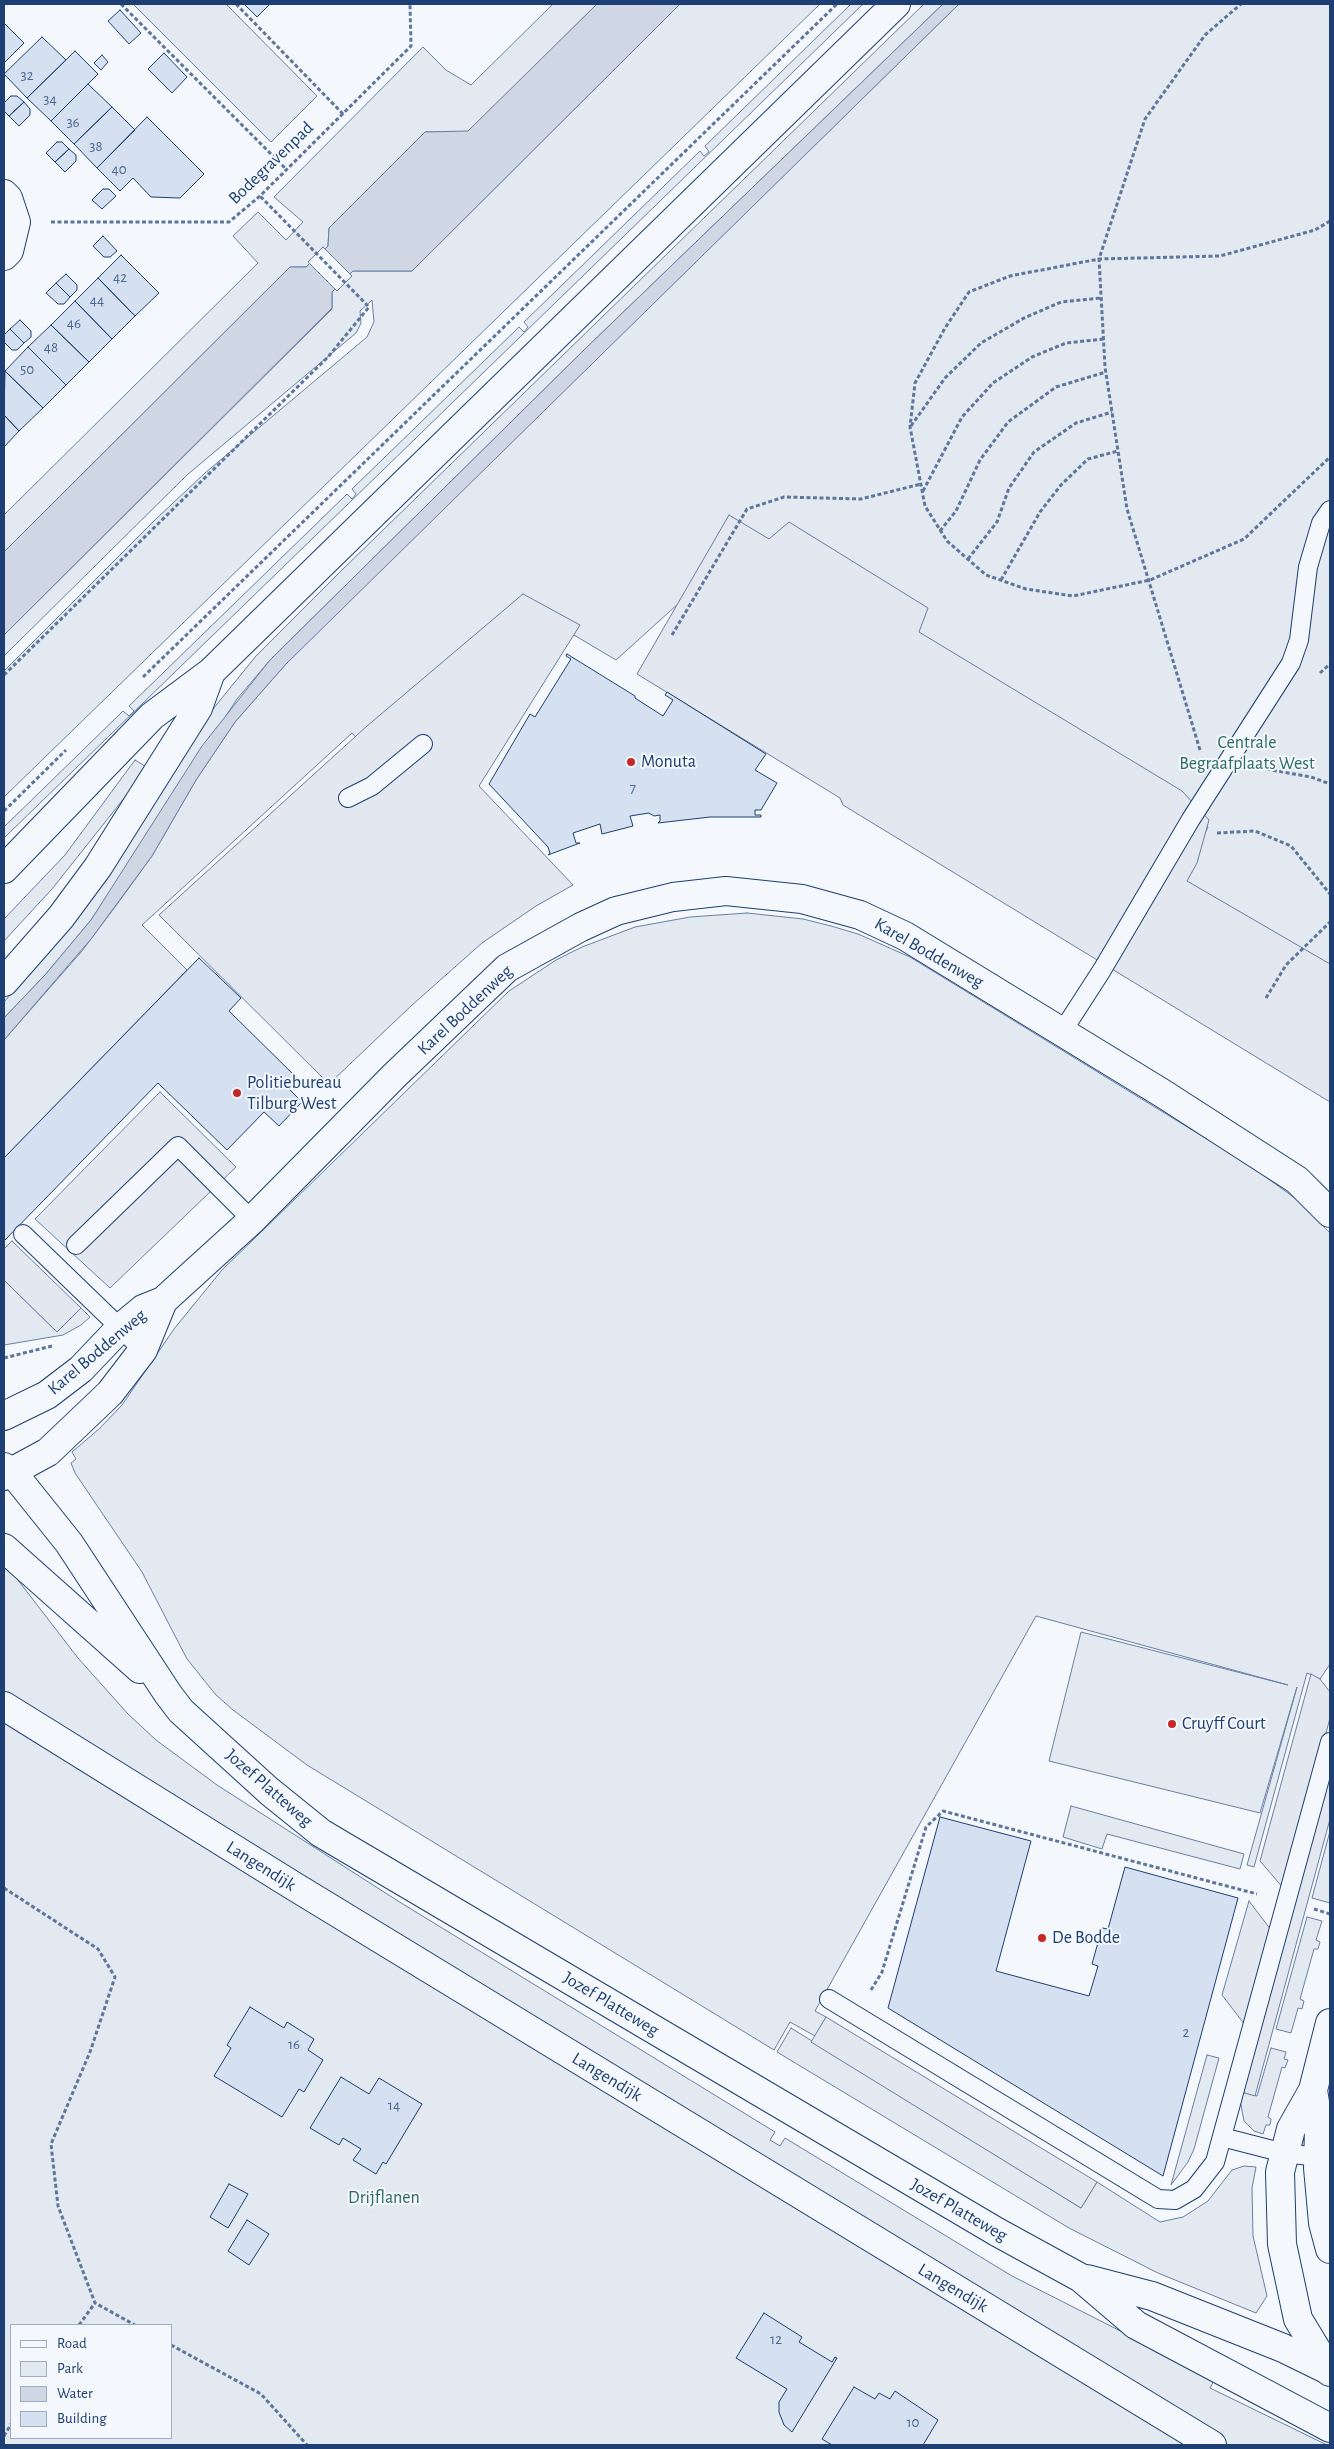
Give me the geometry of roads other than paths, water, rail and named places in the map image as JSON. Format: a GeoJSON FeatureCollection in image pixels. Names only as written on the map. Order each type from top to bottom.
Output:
{"type":"FeatureCollection","features":[{"type":"Feature","properties":{"kind":"street"},"geometry":{"type":"LineString","coordinates":[[4,869],[152,716],[211,672],[896,4]]}},
{"type":"Feature","properties":{"kind":"street"},"geometry":{"type":"LineString","coordinates":[[4,194],[8,198],[16,222],[9,251],[4,256]]}},
{"type":"Feature","properties":{"kind":"street"},"geometry":{"type":"LineString","coordinates":[[4,982],[61,917],[98,867],[198,708],[211,672]]}},
{"type":"Feature","properties":{"kind":"street","name":"Karel Boddenweg"},"geometry":{"type":"LineString","coordinates":[[4,1416],[24,1408],[47,1395],[74,1374],[120,1328],[143,1309],[163,1301],[252,1220],[396,1075],[507,968],[581,927],[616,911],[673,897],[726,891],[802,899],[860,915],[905,936],[1162,1093],[1297,1180],[1330,1213]]}},
{"type":"Feature","properties":{"kind":"street","name":"Karel Boddenweg"},"geometry":{"type":"LineString","coordinates":[[7,1472],[48,1452],[103,1400],[143,1350],[163,1301]]}},
{"type":"Feature","properties":{"kind":"street","name":"Jozef Platteweg"},"geometry":{"type":"LineString","coordinates":[[7,1472],[69,1543],[181,1711],[269,1791],[321,1833],[997,2232],[1080,2278],[1136,2325],[1330,2428]]}},
{"type":"Feature","properties":{"kind":"street","name":"Jozef Platteweg"},"geometry":{"type":"LineString","coordinates":[[4,1548],[168,1694]]}},
{"type":"Feature","properties":{"kind":"street","name":"Langendijk"},"geometry":{"type":"LineString","coordinates":[[4,1706],[292,1885],[1212,2445]]}},
{"type":"Feature","properties":{"kind":"street"},"geometry":{"type":"LineString","coordinates":[[1330,2023],[1313,2090],[1291,2129],[1280,2172],[1282,2244],[1298,2319],[1330,2371]]}},
{"type":"Feature","properties":{"kind":"street"},"geometry":{"type":"LineString","coordinates":[[1313,2090],[1319,2127],[1318,2157],[1324,2223],[1330,2249]]}},
{"type":"Feature","properties":{"kind":"street","name":"Jozef Platteweg"},"geometry":{"type":"LineString","coordinates":[[1080,2278],[1152,2296],[1283,2348],[1330,2371]]}},
{"type":"Feature","properties":{"kind":"lane"},"geometry":{"type":"LineString","coordinates":[[1062,1032],[1102,970],[1175,846],[1291,663],[1299,640],[1308,567],[1321,524],[1330,510]]}},
{"type":"Feature","properties":{"kind":"lane"},"geometry":{"type":"LineString","coordinates":[[348,798],[372,786],[423,744]]}},
{"type":"Feature","properties":{"kind":"lane"},"geometry":{"type":"LineString","coordinates":[[76,1245],[178,1146],[252,1220]]}},
{"type":"Feature","properties":{"kind":"lane"},"geometry":{"type":"LineString","coordinates":[[23,1234],[143,1350]]}},
{"type":"Feature","properties":{"kind":"lane"},"geometry":{"type":"LineString","coordinates":[[829,1999],[1158,2199],[1175,2200],[1194,2189],[1215,2162],[1330,1742]]}},
{"type":"Feature","properties":{"kind":"lane"},"geometry":{"type":"LineString","coordinates":[[1222,2137],[1284,2153],[1318,2157]]}},
{"type":"Feature","properties":{"kind":"water"},"geometry":{"type":"Polygon","coordinates":[[[597,4],[680,4],[412,271],[353,271],[332,292],[332,308],[4,635],[4,552],[290,267],[306,267],[325,249],[328,246],[329,228],[425,132],[468,131],[597,4]]]}},
{"type":"Feature","properties":{"kind":"water"},"geometry":{"type":"Polygon","coordinates":[[[943,4],[959,4],[286,664],[235,722],[196,780],[152,856],[91,939],[4,1040],[4,1018],[45,975],[91,920],[202,746],[270,660],[585,349],[943,4]]]}},
{"type":"Feature","properties":{"kind":"place","name":"Monuta"},"geometry":{"type":"Point","coordinates":[631,762]}},
{"type":"Feature","properties":{"kind":"place","name":"Politiebureau Tilburg West"},"geometry":{"type":"Point","coordinates":[237,1093]}},
{"type":"Feature","properties":{"kind":"place","name":"Cruyff Court"},"geometry":{"type":"Point","coordinates":[1172,1724]}},
{"type":"Feature","properties":{"kind":"place","name":"De Bodde"},"geometry":{"type":"Point","coordinates":[1042,1938]}},
{"type":"Feature","properties":{"kind":"park label","name":"Centrale Begraafplaats West"},"geometry":{"type":"Point","coordinates":[1247,753]}},
{"type":"Feature","properties":{"kind":"park label","name":"Drijflanen"},"geometry":{"type":"Point","coordinates":[384,2198]}}]}
